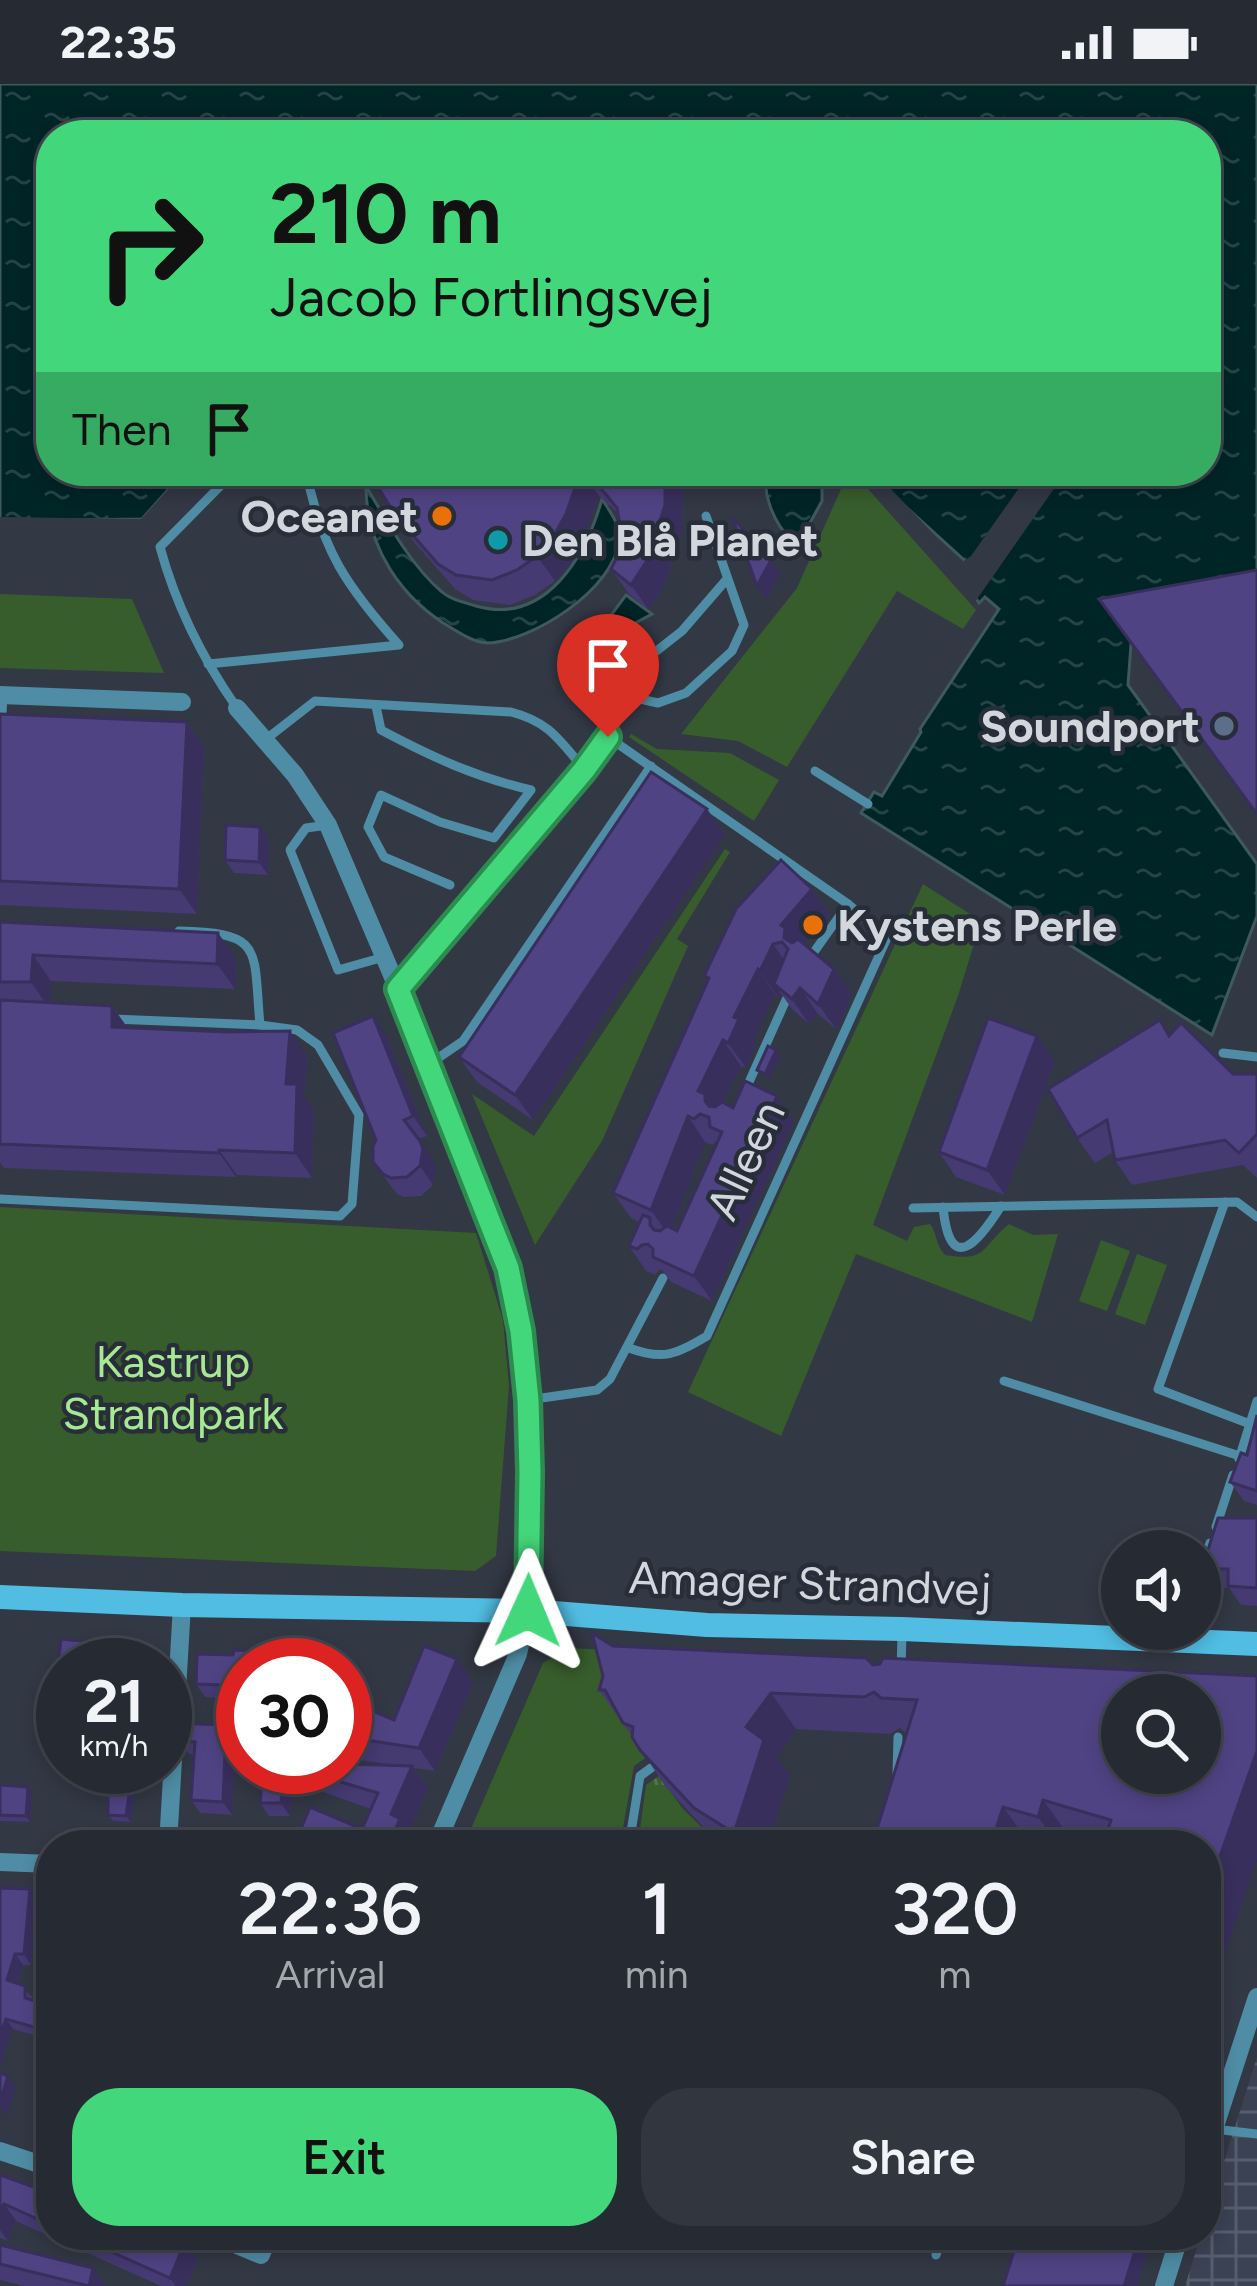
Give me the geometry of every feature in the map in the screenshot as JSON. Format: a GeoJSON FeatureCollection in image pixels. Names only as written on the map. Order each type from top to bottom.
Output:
{"type":"FeatureCollection","features":[{"type":"Feature","properties":{"kind":"street"},"geometry":{"type":"LineString","coordinates":[[2,695],[182,702]]}},
{"type":"Feature","properties":{"kind":"street"},"geometry":{"type":"LineString","coordinates":[[237,708],[295,775],[328,825],[508,1268],[521,1331],[530,1472],[528,1611],[518,1654],[442,1830]]}},
{"type":"Feature","properties":{"kind":"street","name":"Amager Strandvej"},"geometry":{"type":"LineString","coordinates":[[0,1597],[528,1611],[707,1625],[1101,1633]]}},
{"type":"Feature","properties":{"kind":"street"},"geometry":{"type":"LineString","coordinates":[[169,1830],[182,1605]]}},
{"type":"Feature","properties":{"kind":"street","name":"Amager Strandvej"},"geometry":{"type":"LineString","coordinates":[[1221,1639],[1257,1644]]}},
{"type":"Feature","properties":{"kind":"street"},"geometry":{"type":"LineString","coordinates":[[0,1862],[36,1863]]}},
{"type":"Feature","properties":{"kind":"street"},"geometry":{"type":"LineString","coordinates":[[1221,2096],[1257,1996]]}},
{"type":"Feature","properties":{"kind":"street"},"geometry":{"type":"LineString","coordinates":[[0,2151],[36,2158]]}},
{"type":"Feature","properties":{"kind":"street"},"geometry":{"type":"LineString","coordinates":[[1166,2286],[1176,2250]]}},
{"type":"Feature","properties":{"kind":"lane"},"geometry":{"type":"LineString","coordinates":[[220,486],[160,547],[184,619],[237,708]]}},
{"type":"Feature","properties":{"kind":"lane"},"geometry":{"type":"LineString","coordinates":[[208,664],[400,645],[359,601],[331,554],[309,486]]}},
{"type":"Feature","properties":{"kind":"lane"},"geometry":{"type":"LineString","coordinates":[[706,516],[744,625],[732,651],[686,693],[658,703],[631,697],[624,689],[631,671],[682,631],[727,579]]}},
{"type":"Feature","properties":{"kind":"lane"},"geometry":{"type":"LineString","coordinates":[[0,748],[2,695]]}},
{"type":"Feature","properties":{"kind":"lane"},"geometry":{"type":"LineString","coordinates":[[398,989],[584,770],[631,697]]}},
{"type":"Feature","properties":{"kind":"lane"},"geometry":{"type":"LineString","coordinates":[[265,740],[315,701],[512,712],[550,729],[584,770]]}},
{"type":"Feature","properties":{"kind":"lane"},"geometry":{"type":"LineString","coordinates":[[376,706],[381,730],[488,780],[531,790],[494,838],[440,822],[381,795],[368,827],[384,857],[450,885]]}},
{"type":"Feature","properties":{"kind":"lane"},"geometry":{"type":"LineString","coordinates":[[608,737],[848,904],[809,959]]}},
{"type":"Feature","properties":{"kind":"lane"},"geometry":{"type":"LineString","coordinates":[[428,1065],[463,1041],[651,766]]}},
{"type":"Feature","properties":{"kind":"lane"},"geometry":{"type":"LineString","coordinates":[[814,771],[868,804]]}},
{"type":"Feature","properties":{"kind":"lane"},"geometry":{"type":"LineString","coordinates":[[328,825],[305,828],[290,850],[338,970],[384,957]]}},
{"type":"Feature","properties":{"kind":"lane","name":"Alleen"},"geometry":{"type":"LineString","coordinates":[[628,1348],[662,1357],[707,1336],[887,938],[848,904]]}},
{"type":"Feature","properties":{"kind":"lane"},"geometry":{"type":"LineString","coordinates":[[176,931],[220,932],[242,939],[254,959],[260,1025]]}},
{"type":"Feature","properties":{"kind":"lane"},"geometry":{"type":"LineString","coordinates":[[740,1103],[796,978]]}},
{"type":"Feature","properties":{"kind":"lane"},"geometry":{"type":"LineString","coordinates":[[0,1199],[340,1216],[352,1204],[358,1115],[318,1045],[297,1030],[260,1025],[97,1018]]}},
{"type":"Feature","properties":{"kind":"lane"},"geometry":{"type":"LineString","coordinates":[[1222,1053],[1257,1057]]}},
{"type":"Feature","properties":{"kind":"lane"},"geometry":{"type":"LineString","coordinates":[[1225,1202],[1158,1389],[1250,1424]]}},
{"type":"Feature","properties":{"kind":"lane"},"geometry":{"type":"LineString","coordinates":[[913,1208],[1237,1202],[1257,1217]]}},
{"type":"Feature","properties":{"kind":"lane"},"geometry":{"type":"LineString","coordinates":[[943,1207],[945,1229],[952,1242],[963,1248],[982,1237],[1001,1206]]}},
{"type":"Feature","properties":{"kind":"lane"},"geometry":{"type":"LineString","coordinates":[[528,1400],[597,1390],[610,1379],[663,1279]]}},
{"type":"Feature","properties":{"kind":"lane"},"geometry":{"type":"LineString","coordinates":[[1004,1381],[1240,1456]]}},
{"type":"Feature","properties":{"kind":"lane"},"geometry":{"type":"LineString","coordinates":[[1215,1530],[1257,1401]]}},
{"type":"Feature","properties":{"kind":"lane"},"geometry":{"type":"LineString","coordinates":[[900,1693],[902,1629]]}},
{"type":"Feature","properties":{"kind":"lane"},"geometry":{"type":"LineString","coordinates":[[896,1781],[898,1737]]}},
{"type":"Feature","properties":{"kind":"lane"},"geometry":{"type":"LineString","coordinates":[[631,1830],[640,1776],[651,1768]]}},
{"type":"Feature","properties":{"kind":"lane"},"geometry":{"type":"LineString","coordinates":[[1221,2118],[1257,2134]]}},
{"type":"Feature","properties":{"kind":"lane"},"geometry":{"type":"LineString","coordinates":[[936,2255],[938,2250]]}},
{"type":"Feature","properties":{"kind":"shaded area"},"geometry":{"type":"Polygon","coordinates":[[[1257,2057],[1257,2286],[1185,2286],[1196,2250],[1221,2250],[1221,2171],[1257,2057]]]}},
{"type":"Feature","properties":{"kind":"green space"},"geometry":{"type":"Polygon","coordinates":[[[842,486],[865,486],[976,610],[963,629],[897,591],[787,767],[738,741],[681,734],[797,588],[842,486]]]}},
{"type":"Feature","properties":{"kind":"green space"},"geometry":{"type":"Polygon","coordinates":[[[0,594],[132,599],[164,673],[0,668],[0,594]]]}},
{"type":"Feature","properties":{"kind":"green space"},"geometry":{"type":"Polygon","coordinates":[[[629,737],[657,749],[730,753],[779,780],[754,821],[629,737]]]}},
{"type":"Feature","properties":{"kind":"green space"},"geometry":{"type":"Polygon","coordinates":[[[725,849],[730,852],[677,939],[688,946],[602,1141],[535,1245],[472,1094],[534,1136],[725,849]]]}},
{"type":"Feature","properties":{"kind":"green space"},"geometry":{"type":"Polygon","coordinates":[[[923,884],[981,921],[873,1225],[907,1241],[914,1227],[930,1224],[945,1255],[959,1257],[976,1255],[1009,1224],[1033,1235],[1058,1234],[1032,1322],[856,1254],[781,1436],[688,1392],[923,884]]]}},
{"type":"Feature","properties":{"kind":"green space","name":"Kastrup Strandpark"},"geometry":{"type":"Polygon","coordinates":[[[0,1207],[476,1233],[503,1320],[509,1386],[496,1556],[475,1571],[0,1551],[0,1207]]]}},
{"type":"Feature","properties":{"kind":"green space"},"geometry":{"type":"Polygon","coordinates":[[[1101,1240],[1130,1251],[1107,1311],[1079,1301],[1101,1240]]]}},
{"type":"Feature","properties":{"kind":"green space"},"geometry":{"type":"Polygon","coordinates":[[[1137,1254],[1167,1265],[1145,1325],[1115,1314],[1137,1254]]]}},
{"type":"Feature","properties":{"kind":"green space"},"geometry":{"type":"Polygon","coordinates":[[[567,1648],[614,1650],[633,1726],[647,1757],[634,1766],[623,1830],[471,1830],[543,1663],[567,1648]]]}},
{"type":"Feature","properties":{"kind":"green space"},"geometry":{"type":"Polygon","coordinates":[[[659,1776],[705,1830],[640,1830],[646,1785],[659,1776]]]}},
{"type":"Feature","properties":{"kind":"water"},"geometry":{"type":"Polygon","coordinates":[[[0,84],[1257,84],[1257,575],[1132,631],[1128,685],[1257,864],[1257,916],[1212,1035],[861,813],[874,792],[882,796],[999,609],[985,597],[979,603],[964,560],[885,486],[1221,486],[1221,120],[36,120],[36,486],[172,486],[142,519],[0,521],[0,84]]]}},
{"type":"Feature","properties":{"kind":"water"},"geometry":{"type":"Polygon","coordinates":[[[366,486],[431,581],[449,597],[476,606],[523,606],[542,596],[574,563],[602,499],[617,524],[619,541],[603,577],[568,610],[526,633],[483,643],[434,617],[403,587],[372,530],[366,486]]]}},
{"type":"Feature","properties":{"kind":"water"},"geometry":{"type":"Polygon","coordinates":[[[766,486],[822,486],[822,501],[800,541],[792,541],[780,526],[766,486]]]}},
{"type":"Feature","properties":{"kind":"water"},"geometry":{"type":"Polygon","coordinates":[[[626,595],[652,614],[594,645],[578,648],[603,626],[626,595]]]}},
{"type":"Feature","properties":{"kind":"pier"},"geometry":{"type":"Polygon","coordinates":[[[171,486],[180,486],[144,524],[0,527],[0,517],[141,519],[171,486]]]}},
{"type":"Feature","properties":{"kind":"pier"},"geometry":{"type":"Polygon","coordinates":[[[878,486],[888,486],[961,563],[971,556],[1020,486],[1056,486],[973,605],[959,564],[878,486]]]}},
{"type":"Feature","properties":{"kind":"building"},"geometry":{"type":"Polygon","coordinates":[[[377,486],[576,486],[566,514],[537,556],[492,580],[456,575],[438,564],[396,516],[377,486]]]}},
{"type":"Feature","properties":{"kind":"building"},"geometry":{"type":"Polygon","coordinates":[[[597,486],[665,486],[665,505],[648,559],[631,585],[611,569],[622,537],[617,508],[597,486]]]}},
{"type":"Feature","properties":{"kind":"building"},"geometry":{"type":"Polygon","coordinates":[[[732,517],[771,560],[757,586],[732,517]]]}},
{"type":"Feature","properties":{"kind":"building","name":"Soundport"},"geometry":{"type":"Polygon","coordinates":[[[1257,570],[1257,814],[1099,599],[1257,570]]]}},
{"type":"Feature","properties":{"kind":"building"},"geometry":{"type":"Polygon","coordinates":[[[0,714],[187,722],[179,889],[0,881],[0,714]]]}},
{"type":"Feature","properties":{"kind":"building"},"geometry":{"type":"Polygon","coordinates":[[[651,772],[707,809],[515,1095],[459,1057],[651,772]]]}},
{"type":"Feature","properties":{"kind":"building"},"geometry":{"type":"Polygon","coordinates":[[[226,825],[260,827],[259,862],[225,860],[226,825]]]}},
{"type":"Feature","properties":{"kind":"building"},"geometry":{"type":"Polygon","coordinates":[[[781,860],[812,889],[781,925],[784,938],[792,943],[798,939],[834,969],[818,1004],[800,988],[792,999],[774,984],[788,949],[782,942],[773,944],[734,1017],[739,1019],[728,1043],[723,1040],[698,1091],[715,1107],[722,1102],[733,1108],[745,1081],[777,1096],[694,1276],[653,1257],[648,1244],[637,1249],[629,1246],[643,1215],[650,1218],[654,1230],[667,1226],[677,1231],[722,1132],[710,1127],[709,1117],[688,1116],[651,1210],[613,1193],[736,909],[781,860]]]}},
{"type":"Feature","properties":{"kind":"building"},"geometry":{"type":"Polygon","coordinates":[[[0,922],[218,933],[217,964],[33,955],[31,982],[0,982],[0,922]]]}},
{"type":"Feature","properties":{"kind":"building"},"geometry":{"type":"Polygon","coordinates":[[[0,1000],[112,1006],[112,1027],[290,1031],[286,1084],[297,1084],[295,1153],[0,1144],[0,1000]]]}},
{"type":"Feature","properties":{"kind":"building"},"geometry":{"type":"Polygon","coordinates":[[[373,1016],[413,1116],[404,1120],[423,1149],[420,1166],[407,1177],[391,1178],[373,1162],[376,1140],[333,1033],[373,1016]]]}},
{"type":"Feature","properties":{"kind":"building"},"geometry":{"type":"Polygon","coordinates":[[[988,1018],[1037,1036],[987,1170],[939,1152],[988,1018]]]}},
{"type":"Feature","properties":{"kind":"building"},"geometry":{"type":"Polygon","coordinates":[[[1160,1020],[1169,1036],[1181,1023],[1233,1074],[1257,1074],[1257,1134],[1239,1153],[1225,1140],[1115,1160],[1107,1120],[1077,1138],[1048,1089],[1160,1020]]]}},
{"type":"Feature","properties":{"kind":"building"},"geometry":{"type":"Polygon","coordinates":[[[768,1046],[776,1050],[765,1074],[757,1070],[768,1046]]]}},
{"type":"Feature","properties":{"kind":"building"},"geometry":{"type":"Polygon","coordinates":[[[1257,1415],[1257,1491],[1230,1482],[1241,1453],[1247,1455],[1257,1415]]]}},
{"type":"Feature","properties":{"kind":"building"},"geometry":{"type":"Polygon","coordinates":[[[1218,1518],[1257,1518],[1257,1588],[1228,1586],[1228,1569],[1221,1569],[1221,1530],[1214,1530],[1218,1518]]]}},
{"type":"Feature","properties":{"kind":"building"},"geometry":{"type":"Polygon","coordinates":[[[592,1633],[613,1646],[866,1658],[873,1665],[883,1658],[1215,1674],[1101,1674],[1101,1794],[1221,1794],[1221,1674],[1257,1676],[1257,1751],[1221,1853],[1221,1830],[1108,1830],[1111,1820],[1043,1800],[1038,1817],[1003,1807],[996,1830],[877,1830],[917,1700],[881,1698],[874,1692],[864,1697],[771,1693],[746,1727],[764,1740],[735,1830],[729,1830],[694,1808],[640,1750],[632,1737],[633,1727],[623,1723],[605,1690],[599,1690],[603,1676],[592,1633]]]}},
{"type":"Feature","properties":{"kind":"building"},"geometry":{"type":"Polygon","coordinates":[[[424,1646],[457,1659],[419,1748],[372,1741],[372,1711],[394,1720],[424,1646]]]}},
{"type":"Feature","properties":{"kind":"building"},"geometry":{"type":"Polygon","coordinates":[[[197,1654],[216,1655],[216,1685],[196,1684],[197,1654]]]}},
{"type":"Feature","properties":{"kind":"building"},"geometry":{"type":"Polygon","coordinates":[[[192,1724],[216,1725],[216,1794],[223,1794],[223,1802],[191,1800],[192,1724]]]}},
{"type":"Feature","properties":{"kind":"building"},"geometry":{"type":"Polygon","coordinates":[[[372,1765],[412,1766],[391,1814],[400,1819],[395,1830],[300,1830],[310,1807],[362,1829],[378,1793],[372,1791],[372,1765]]]}},
{"type":"Feature","properties":{"kind":"building"},"geometry":{"type":"Polygon","coordinates":[[[0,1785],[28,1787],[26,1816],[0,1815],[0,1785]]]}},
{"type":"Feature","properties":{"kind":"building"},"geometry":{"type":"Polygon","coordinates":[[[108,1794],[129,1794],[126,1816],[108,1815],[108,1794]]]}},
{"type":"Feature","properties":{"kind":"building"},"geometry":{"type":"Polygon","coordinates":[[[261,1794],[282,1794],[281,1803],[260,1803],[261,1794]]]}},
{"type":"Feature","properties":{"kind":"building"},"geometry":{"type":"Polygon","coordinates":[[[0,1888],[30,1889],[24,1954],[15,1954],[7,1980],[25,1986],[25,1998],[36,2001],[36,2028],[6,2019],[0,2035],[0,1888]]]}},
{"type":"Feature","properties":{"kind":"building"},"geometry":{"type":"Polygon","coordinates":[[[0,2073],[8,2076],[0,2102],[0,2073]]]}},
{"type":"Feature","properties":{"kind":"building"},"geometry":{"type":"Polygon","coordinates":[[[0,2175],[36,2188],[36,2218],[4,2204],[0,2213],[0,2175]]]}},
{"type":"Feature","properties":{"kind":"building"},"geometry":{"type":"Polygon","coordinates":[[[0,2245],[93,2268],[89,2286],[0,2264],[0,2245]]]}},
{"type":"Feature","properties":{"kind":"building"},"geometry":{"type":"Polygon","coordinates":[[[107,2250],[182,2250],[170,2278],[107,2250]]]}},
{"type":"Feature","properties":{"kind":"building"},"geometry":{"type":"Polygon","coordinates":[[[1014,2250],[1135,2250],[1124,2286],[1003,2286],[1014,2250]]]}},
{"type":"Feature","properties":{"kind":"place","name":"Oceanet"},"geometry":{"type":"Point","coordinates":[442,516]}},
{"type":"Feature","properties":{"kind":"place","name":"Den Blå Planet"},"geometry":{"type":"Point","coordinates":[498,540]}},
{"type":"Feature","properties":{"kind":"place","name":"Soundport"},"geometry":{"type":"Point","coordinates":[1224,726]}},
{"type":"Feature","properties":{"kind":"place","name":"Kystens Perle"},"geometry":{"type":"Point","coordinates":[813,925]}},
{"type":"Feature","properties":{"kind":"route"},"geometry":{"type":"LineString","coordinates":[[528,1611],[528,1400],[508,1268],[398,989],[608,737]]}}]}
